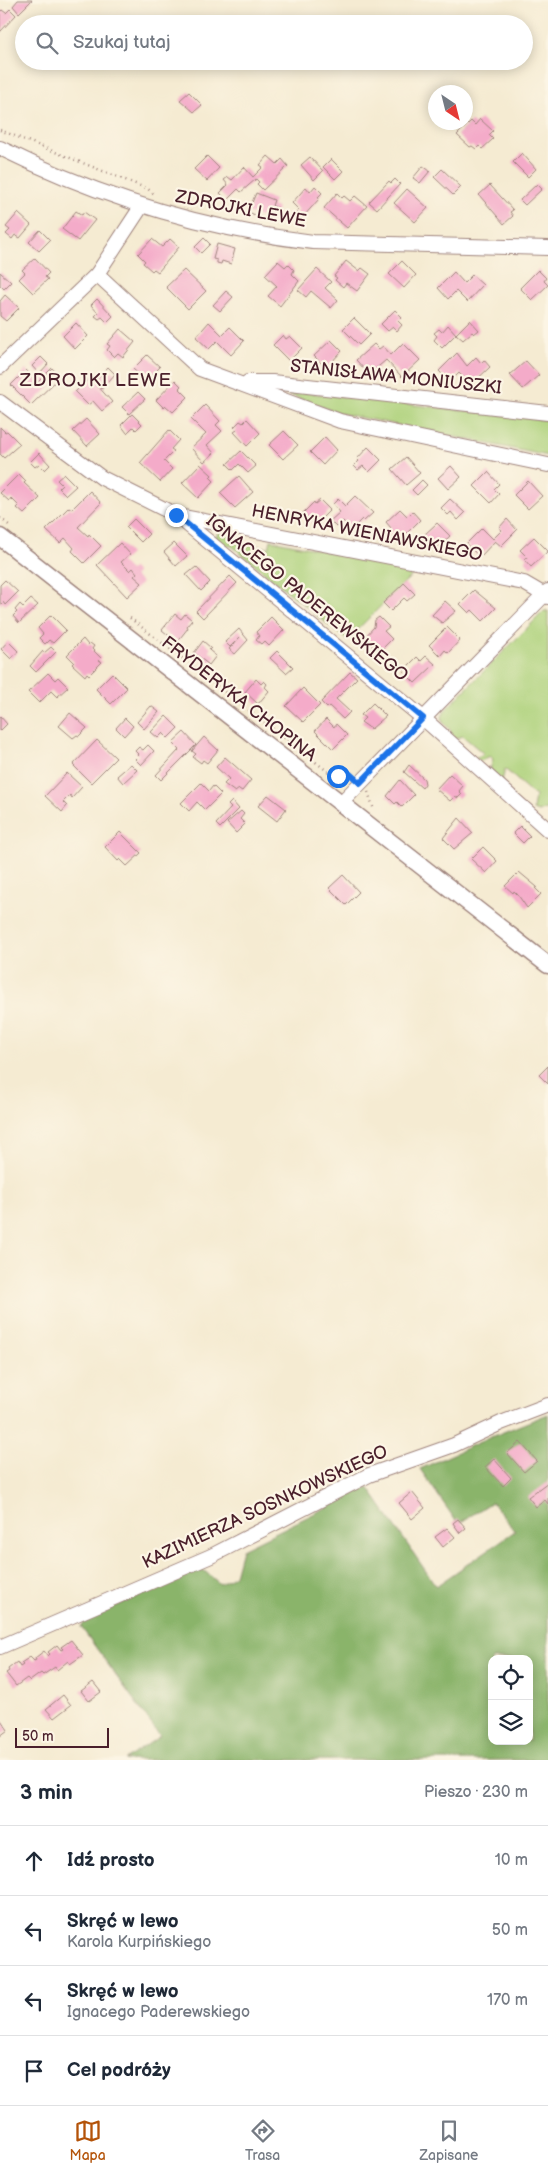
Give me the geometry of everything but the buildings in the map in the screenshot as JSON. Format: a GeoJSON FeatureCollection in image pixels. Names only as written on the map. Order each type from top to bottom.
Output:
{"type":"FeatureCollection","features":[{"type":"Feature","properties":{"kind":"street","name":"ZDROJKI LEWE"},"geometry":{"type":"LineString","coordinates":[[0,148],[37,166],[141,207],[259,234],[314,242],[548,248]]}},
{"type":"Feature","properties":{"kind":"street"},"geometry":{"type":"LineString","coordinates":[[0,367],[97,274],[141,207]]}},
{"type":"Feature","properties":{"kind":"street","name":"STANISŁAWA MONIUSZKI"},"geometry":{"type":"LineString","coordinates":[[97,274],[200,369],[340,421],[548,465]]}},
{"type":"Feature","properties":{"kind":"street","name":"STANISŁAWA MONIUSZKI"},"geometry":{"type":"LineString","coordinates":[[239,383],[272,382],[548,413]]}},
{"type":"Feature","properties":{"kind":"street","name":"IGNACEGO PADEREWSKIEGO"},"geometry":{"type":"LineString","coordinates":[[0,402],[102,478],[176,515],[423,718],[546,825]]}},
{"type":"Feature","properties":{"kind":"street","name":"HENRYKA WIENIAWSKIEGO"},"geometry":{"type":"LineString","coordinates":[[176,515],[524,583],[547,594]]}},
{"type":"Feature","properties":{"kind":"street","name":"FRYDERYKA CHOPINA"},"geometry":{"type":"LineString","coordinates":[[0,537],[548,965]]}},
{"type":"Feature","properties":{"kind":"street"},"geometry":{"type":"LineString","coordinates":[[340,803],[547,594]]}},
{"type":"Feature","properties":{"kind":"street","name":"KAZIMIERZA SOSNKOWSKIEGO"},"geometry":{"type":"LineString","coordinates":[[0,1647],[211,1556],[369,1476],[454,1445],[548,1404]]}},
{"type":"Feature","properties":{"kind":"path"},"geometry":{"type":"LineString","coordinates":[[0,130],[148,189],[160,199]]}},
{"type":"Feature","properties":{"kind":"path"},"geometry":{"type":"LineString","coordinates":[[0,518],[16,530]]}},
{"type":"Feature","properties":{"kind":"path"},"geometry":{"type":"LineString","coordinates":[[126,616],[331,774],[338,776],[350,774],[366,788],[373,809],[381,815]]}},
{"type":"Feature","properties":{"kind":"green space"},"geometry":{"type":"Polygon","coordinates":[[[274,389],[548,420],[548,456],[339,413],[274,389]]]}},
{"type":"Feature","properties":{"kind":"green space"},"geometry":{"type":"Polygon","coordinates":[[[218,532],[232,533],[231,541],[269,548],[271,540],[417,570],[347,640],[232,546],[224,545],[215,539],[218,532]]]}},
{"type":"Feature","properties":{"kind":"green space"},"geometry":{"type":"Polygon","coordinates":[[[544,611],[548,611],[548,808],[538,812],[533,810],[535,796],[505,769],[502,781],[490,770],[493,759],[490,756],[480,761],[476,758],[484,754],[463,736],[454,739],[451,737],[451,731],[443,722],[442,717],[445,710],[544,611]]]}},
{"type":"Feature","properties":{"kind":"green space"},"geometry":{"type":"Polygon","coordinates":[[[548,1414],[548,1760],[125,1760],[160,1736],[81,1627],[86,1619],[202,1569],[220,1584],[235,1575],[242,1549],[368,1487],[436,1586],[515,1531],[492,1502],[458,1524],[420,1469],[548,1414]]]}},
{"type":"Feature","properties":{"kind":"district","name":"ZDROJKI LEWE"},"geometry":{"type":"Point","coordinates":[96,380]}},
{"type":"Feature","properties":{"kind":"route"},"geometry":{"type":"LineString","coordinates":[[176,515],[423,718],[360,783],[350,774],[338,776]]}}]}
